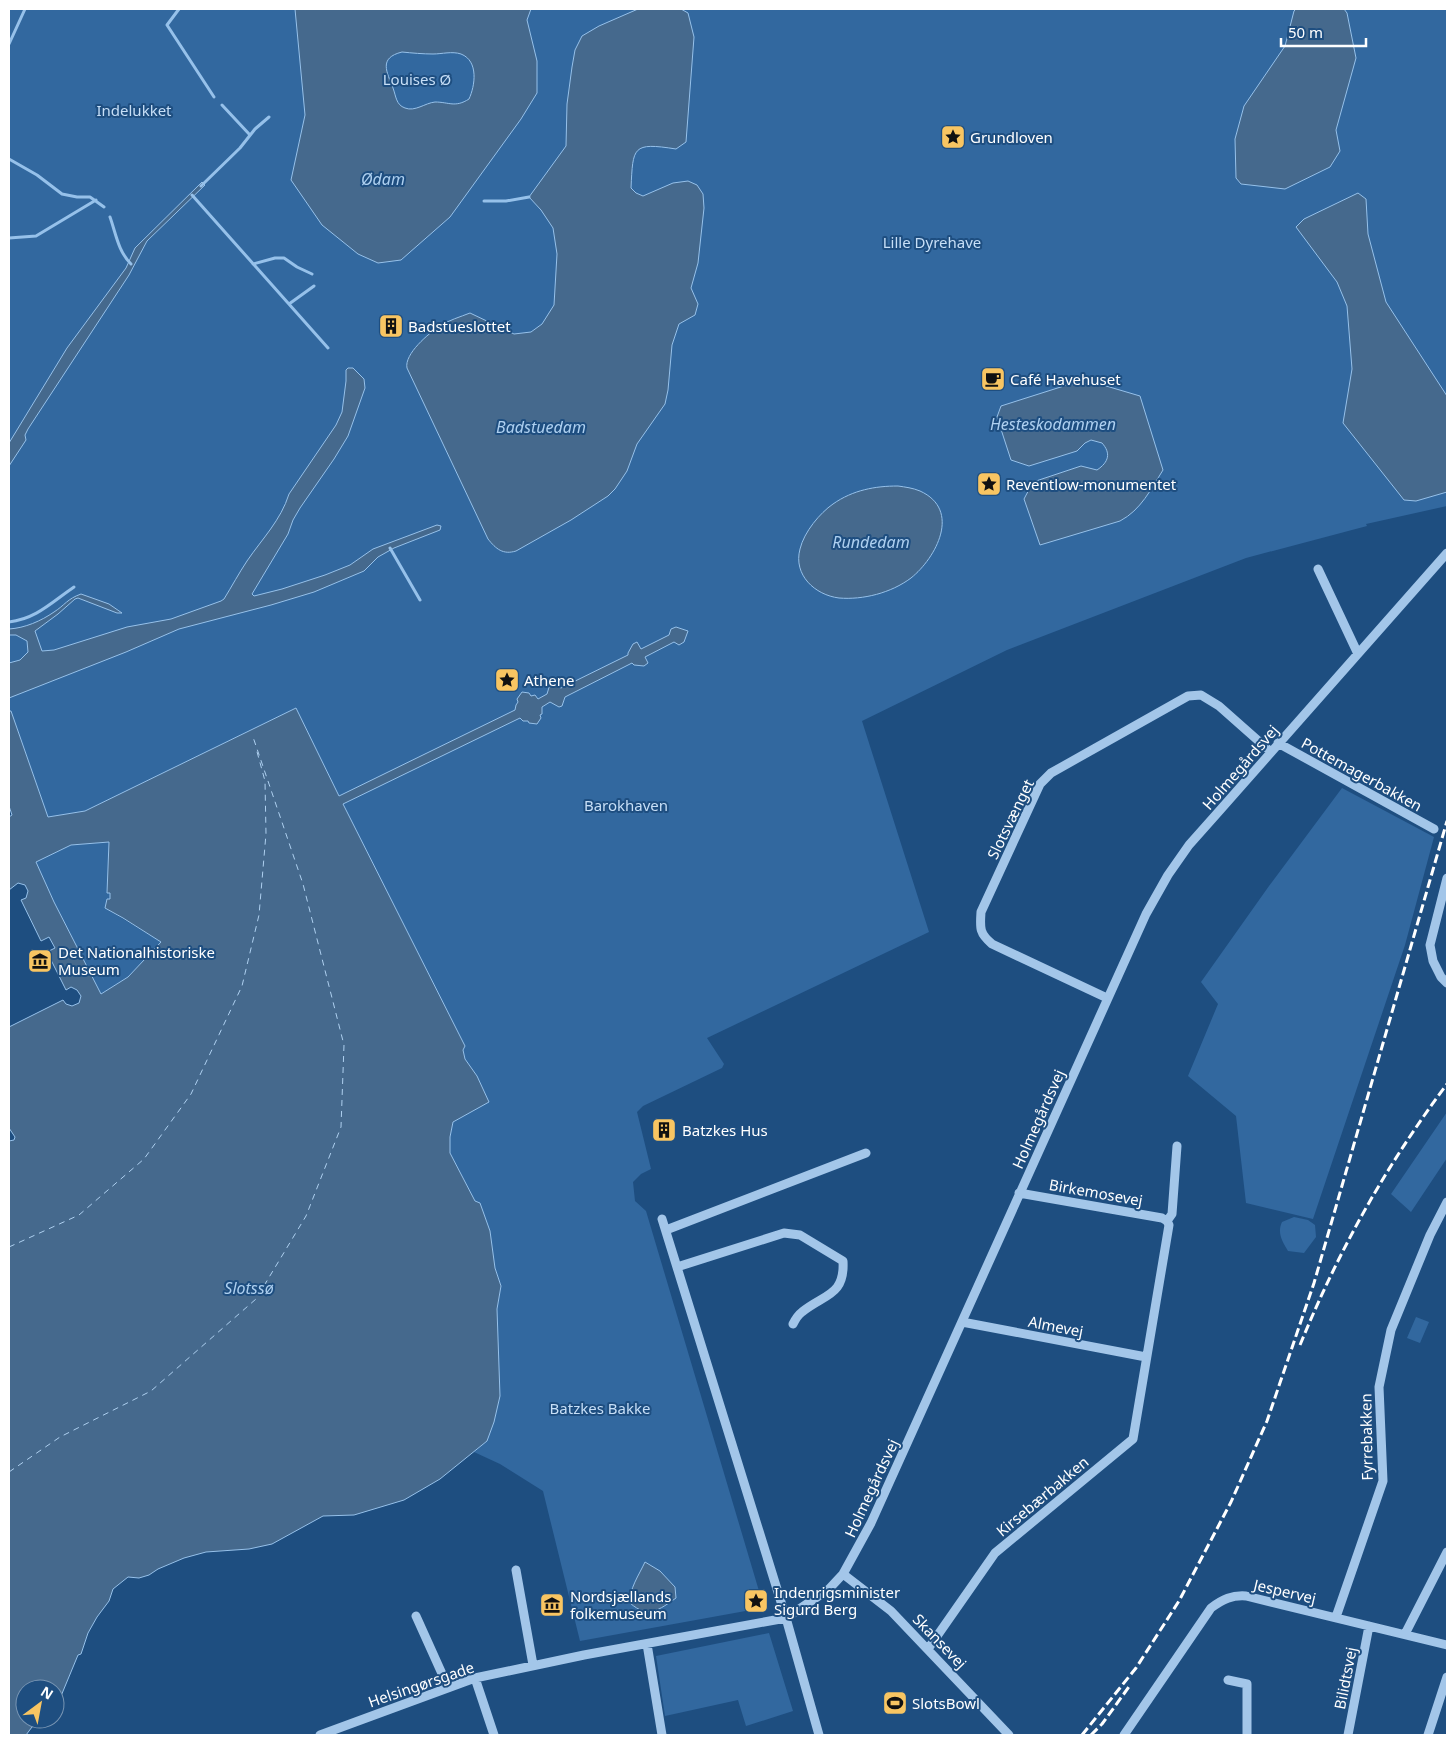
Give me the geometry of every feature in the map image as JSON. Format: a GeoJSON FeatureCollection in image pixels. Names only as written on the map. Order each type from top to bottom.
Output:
{"type":"FeatureCollection","features":[{"type":"Feature","properties":{"kind":"street","name":"Holmegårdsvej"},"geometry":{"type":"LineString","coordinates":[[786,1618],[829,1589],[843,1574],[871,1523],[1107,998],[1146,914],[1168,875],[1189,845],[1447,553]]}},
{"type":"Feature","properties":{"kind":"street"},"geometry":{"type":"LineString","coordinates":[[1318,569],[1358,654]]}},
{"type":"Feature","properties":{"kind":"street","name":"Slotsvænget"},"geometry":{"type":"LineString","coordinates":[[1107,998],[992,944],[983,936],[980,929],[981,912],[1040,784],[1051,773],[1188,696],[1201,695],[1219,706],[1271,752]]}},
{"type":"Feature","properties":{"kind":"street","name":"Pottemagerbakken"},"geometry":{"type":"LineString","coordinates":[[1278,743],[1434,829]]}},
{"type":"Feature","properties":{"kind":"street"},"geometry":{"type":"LineString","coordinates":[[1447,878],[1430,945],[1433,960],[1447,983]]}},
{"type":"Feature","properties":{"kind":"street"},"geometry":{"type":"LineString","coordinates":[[1146,1357],[1169,1225],[1167,1221],[1172,1214],[1177,1146]]}},
{"type":"Feature","properties":{"kind":"street"},"geometry":{"type":"LineString","coordinates":[[666,1230],[866,1153]]}},
{"type":"Feature","properties":{"kind":"street","name":"Birkemosevej"},"geometry":{"type":"LineString","coordinates":[[1019,1193],[1162,1218],[1167,1221]]}},
{"type":"Feature","properties":{"kind":"street","name":"Fyrrebakken"},"geometry":{"type":"LineString","coordinates":[[1336,1617],[1383,1481],[1379,1387],[1391,1330],[1430,1235],[1447,1202]]}},
{"type":"Feature","properties":{"kind":"street"},"geometry":{"type":"LineString","coordinates":[[662,1219],[786,1618],[819,1735]]}},
{"type":"Feature","properties":{"kind":"street"},"geometry":{"type":"LineString","coordinates":[[677,1266],[784,1233],[800,1235],[843,1261],[844,1275],[832,1293],[800,1312],[793,1324]]}},
{"type":"Feature","properties":{"kind":"street","name":"Almevej"},"geometry":{"type":"LineString","coordinates":[[962,1322],[1146,1357]]}},
{"type":"Feature","properties":{"kind":"street","name":"Kirsebærbakken"},"geometry":{"type":"LineString","coordinates":[[928,1649],[995,1553],[1133,1439],[1146,1357]]}},
{"type":"Feature","properties":{"kind":"street"},"geometry":{"type":"LineString","coordinates":[[1404,1634],[1447,1552]]}},
{"type":"Feature","properties":{"kind":"street"},"geometry":{"type":"LineString","coordinates":[[516,1570],[533,1665]]}},
{"type":"Feature","properties":{"kind":"street","name":"Skansevej"},"geometry":{"type":"LineString","coordinates":[[843,1574],[891,1611],[1009,1735]]}},
{"type":"Feature","properties":{"kind":"street","name":"Jespervej"},"geometry":{"type":"LineString","coordinates":[[1124,1735],[1211,1608],[1222,1600],[1235,1595],[1336,1617],[1447,1645]]}},
{"type":"Feature","properties":{"kind":"street"},"geometry":{"type":"LineString","coordinates":[[416,1616],[448,1687]]}},
{"type":"Feature","properties":{"kind":"street","name":"Helsingørsgade"},"geometry":{"type":"LineString","coordinates":[[320,1735],[475,1678],[533,1665],[786,1618]]}},
{"type":"Feature","properties":{"kind":"street","name":"Bilidtsvej"},"geometry":{"type":"LineString","coordinates":[[1348,1735],[1369,1626]]}},
{"type":"Feature","properties":{"kind":"street"},"geometry":{"type":"LineString","coordinates":[[647,1644],[662,1735]]}},
{"type":"Feature","properties":{"kind":"street"},"geometry":{"type":"LineString","coordinates":[[1428,1735],[1447,1677]]}},
{"type":"Feature","properties":{"kind":"street"},"geometry":{"type":"LineString","coordinates":[[475,1678],[494,1735]]}},
{"type":"Feature","properties":{"kind":"street"},"geometry":{"type":"LineString","coordinates":[[1228,1680],[1247,1684],[1247,1735]]}},
{"type":"Feature","properties":{"kind":"green space"},"geometry":{"type":"Polygon","coordinates":[[[9,9],[1447,9],[1447,506],[1366,524],[1367,526],[1246,558],[1007,650],[862,721],[929,932],[707,1038],[724,1064],[722,1068],[643,1106],[637,1112],[651,1169],[641,1174],[633,1182],[635,1201],[646,1211],[759,1591],[750,1601],[751,1610],[580,1641],[543,1491],[500,1464],[474,1452],[487,1441],[497,1309],[501,1286],[495,1268],[490,1231],[450,1153],[450,1137],[453,1122],[464,1114],[477,1076],[465,1059],[463,1050],[465,1046],[296,708],[85,811],[48,817],[11,711],[9,711],[9,9]]]}},
{"type":"Feature","properties":{"kind":"green space"},"geometry":{"type":"Polygon","coordinates":[[[1342,788],[1434,837],[1405,945],[1313,1219],[1246,1203],[1236,1116],[1188,1076],[1218,1004],[1201,982],[1342,788]]]}},
{"type":"Feature","properties":{"kind":"green space"},"geometry":{"type":"Polygon","coordinates":[[[109,842],[107,892],[110,893],[110,899],[105,908],[161,942],[128,977],[101,994],[54,902],[36,862],[71,845],[109,842]]]}},
{"type":"Feature","properties":{"kind":"green space"},"geometry":{"type":"Polygon","coordinates":[[[1447,1112],[1447,1158],[1411,1212],[1391,1194],[1447,1112]]]}},
{"type":"Feature","properties":{"kind":"green space"},"geometry":{"type":"Polygon","coordinates":[[[1294,1217],[1308,1220],[1315,1225],[1316,1237],[1304,1253],[1288,1251],[1281,1237],[1282,1222],[1294,1217]]]}},
{"type":"Feature","properties":{"kind":"green space"},"geometry":{"type":"Polygon","coordinates":[[[1416,1317],[1429,1322],[1420,1343],[1407,1338],[1416,1317]]]}},
{"type":"Feature","properties":{"kind":"green space"},"geometry":{"type":"Polygon","coordinates":[[[769,1633],[793,1711],[746,1726],[738,1700],[665,1716],[656,1656],[769,1633]]]}},
{"type":"Feature","properties":{"kind":"water","name":"Ødam"},"geometry":{"type":"Polygon","coordinates":[[[295,9],[531,9],[527,20],[537,61],[537,93],[521,119],[450,217],[401,260],[378,263],[358,254],[322,225],[291,180],[305,115],[295,9]],[[402,52],[390,58],[386,66],[397,100],[402,107],[412,109],[435,102],[456,104],[469,99],[473,87],[474,74],[471,62],[467,57],[454,53],[402,52]]]}},
{"type":"Feature","properties":{"kind":"water","name":"Badstuedam"},"geometry":{"type":"Polygon","coordinates":[[[638,9],[681,9],[688,13],[694,37],[686,142],[676,149],[651,146],[638,150],[633,164],[631,188],[643,196],[673,183],[688,181],[697,185],[703,194],[704,208],[698,263],[691,288],[698,304],[695,315],[679,324],[672,345],[665,404],[637,444],[627,471],[615,489],[608,496],[571,520],[516,551],[504,552],[488,539],[407,368],[407,362],[418,344],[440,326],[470,313],[514,334],[531,332],[542,324],[554,305],[557,254],[553,228],[541,210],[529,197],[566,146],[567,104],[572,67],[575,50],[582,36],[599,26],[638,9]]]}},
{"type":"Feature","properties":{"kind":"water"},"geometry":{"type":"Polygon","coordinates":[[[1296,9],[1344,9],[1347,13],[1356,58],[1336,130],[1340,151],[1330,167],[1285,189],[1241,184],[1236,178],[1235,139],[1244,106],[1285,46],[1296,9]]]}},
{"type":"Feature","properties":{"kind":"water"},"geometry":{"type":"Polygon","coordinates":[[[202,182],[205,185],[147,241],[129,275],[28,429],[25,435],[26,440],[9,466],[9,443],[67,348],[126,268],[135,248],[202,182]]]}},
{"type":"Feature","properties":{"kind":"water"},"geometry":{"type":"Polygon","coordinates":[[[1358,193],[1366,199],[1368,234],[1386,302],[1447,396],[1447,492],[1416,501],[1404,500],[1343,423],[1352,369],[1347,306],[1337,282],[1296,227],[1304,219],[1358,193]]]}},
{"type":"Feature","properties":{"kind":"water"},"geometry":{"type":"Polygon","coordinates":[[[353,368],[364,379],[365,388],[348,436],[300,508],[288,534],[252,594],[254,596],[282,589],[325,575],[350,565],[373,549],[437,525],[441,526],[440,530],[394,548],[378,557],[364,571],[314,592],[179,629],[9,698],[9,663],[20,660],[28,652],[27,641],[16,635],[9,635],[9,629],[27,626],[38,621],[76,596],[81,594],[109,604],[122,613],[117,613],[78,598],[75,599],[35,631],[42,651],[54,650],[127,627],[171,619],[224,599],[247,561],[276,521],[289,494],[336,425],[342,412],[346,370],[353,368]]]}},
{"type":"Feature","properties":{"kind":"water","name":"Hesteskodammen"},"geometry":{"type":"Polygon","coordinates":[[[1096,383],[1140,396],[1163,470],[1140,505],[1120,521],[1040,545],[1024,499],[1033,482],[1081,466],[1097,470],[1106,461],[1107,450],[1102,443],[1091,440],[1077,451],[1029,466],[1011,460],[997,417],[1001,406],[1067,385],[1096,383]]]}},
{"type":"Feature","properties":{"kind":"water","name":"Rundedam"},"geometry":{"type":"Polygon","coordinates":[[[898,486],[920,491],[933,499],[940,510],[941,534],[929,559],[911,578],[895,588],[867,597],[839,598],[822,593],[814,588],[803,575],[799,558],[802,543],[813,524],[828,508],[848,495],[873,488],[898,486]]]}},
{"type":"Feature","properties":{"kind":"water","name":"Slotssø"},"geometry":{"type":"Polygon","coordinates":[[[676,627],[688,631],[684,642],[679,645],[674,642],[645,657],[648,663],[644,666],[632,663],[565,697],[562,706],[559,707],[550,702],[542,707],[541,718],[537,724],[523,721],[520,718],[343,804],[465,1046],[463,1050],[465,1059],[477,1076],[489,1102],[453,1122],[450,1137],[450,1153],[475,1201],[480,1203],[490,1231],[495,1268],[501,1286],[497,1309],[500,1396],[487,1441],[440,1479],[404,1500],[354,1515],[323,1516],[272,1544],[249,1549],[206,1552],[184,1558],[149,1575],[139,1578],[128,1577],[113,1589],[109,1601],[88,1633],[81,1654],[78,1655],[65,1686],[65,1679],[15,1679],[15,1729],[30,1729],[26,1735],[9,1735],[9,1141],[14,1140],[15,1137],[9,1128],[9,1027],[63,1000],[66,1004],[72,1006],[79,1003],[81,996],[77,990],[71,987],[66,990],[47,952],[55,948],[49,937],[41,941],[21,900],[26,898],[28,891],[25,885],[18,883],[9,890],[9,817],[12,815],[9,806],[9,711],[11,711],[48,817],[85,811],[296,708],[339,796],[515,710],[518,702],[517,699],[522,692],[529,693],[531,696],[535,695],[538,699],[547,694],[550,684],[561,688],[628,655],[633,644],[637,642],[641,649],[669,635],[671,629],[676,627]],[[109,842],[71,845],[36,862],[54,902],[101,994],[128,977],[161,942],[105,908],[107,899],[110,899],[110,893],[107,893],[109,842]]]}},
{"type":"Feature","properties":{"kind":"water"},"geometry":{"type":"Polygon","coordinates":[[[645,1562],[660,1571],[675,1587],[676,1598],[659,1609],[648,1612],[636,1608],[630,1603],[633,1587],[645,1562]]]}},
{"type":"Feature","properties":{"kind":"waterway"},"geometry":{"type":"LineString","coordinates":[[9,44],[25,9]]}},
{"type":"Feature","properties":{"kind":"waterway"},"geometry":{"type":"LineString","coordinates":[[179,9],[167,25],[214,97]]}},
{"type":"Feature","properties":{"kind":"waterway"},"geometry":{"type":"LineString","coordinates":[[222,105],[250,135]]}},
{"type":"Feature","properties":{"kind":"waterway"},"geometry":{"type":"LineString","coordinates":[[201,186],[240,148],[255,129],[269,117]]}},
{"type":"Feature","properties":{"kind":"waterway"},"geometry":{"type":"LineString","coordinates":[[9,159],[37,175],[62,194],[90,197],[104,207]]}},
{"type":"Feature","properties":{"kind":"waterway"},"geometry":{"type":"LineString","coordinates":[[192,195],[328,348]]}},
{"type":"Feature","properties":{"kind":"waterway"},"geometry":{"type":"LineString","coordinates":[[484,201],[506,201],[529,197]]}},
{"type":"Feature","properties":{"kind":"waterway"},"geometry":{"type":"LineString","coordinates":[[9,238],[36,236],[96,200]]}},
{"type":"Feature","properties":{"kind":"waterway"},"geometry":{"type":"LineString","coordinates":[[110,217],[120,248],[131,264]]}},
{"type":"Feature","properties":{"kind":"waterway"},"geometry":{"type":"LineString","coordinates":[[253,264],[275,258],[284,258],[312,274]]}},
{"type":"Feature","properties":{"kind":"waterway"},"geometry":{"type":"LineString","coordinates":[[289,304],[314,286]]}},
{"type":"Feature","properties":{"kind":"waterway"},"geometry":{"type":"LineString","coordinates":[[390,548],[420,600]]}},
{"type":"Feature","properties":{"kind":"waterway"},"geometry":{"type":"LineString","coordinates":[[9,622],[36,614],[74,587]]}},
{"type":"Feature","properties":{"kind":"ferry route"},"geometry":{"type":"LineString","coordinates":[[9,1472],[60,1437],[151,1391],[256,1299],[306,1216],[341,1127],[344,1045],[303,884],[253,737]]}},
{"type":"Feature","properties":{"kind":"ferry route"},"geometry":{"type":"LineString","coordinates":[[9,1247],[79,1215],[144,1159],[191,1094],[242,986],[259,915],[266,834],[265,781],[256,748]]}},
{"type":"Feature","properties":{"kind":"railway"},"geometry":{"type":"LineString","coordinates":[[1082,1735],[1136,1668],[1179,1601],[1231,1502],[1267,1421],[1314,1283],[1447,821]]}},
{"type":"Feature","properties":{"kind":"railway"},"geometry":{"type":"LineString","coordinates":[[1300,1345],[1331,1276],[1365,1210],[1403,1146],[1447,1084]]}},
{"type":"Feature","properties":{"kind":"railway"},"geometry":{"type":"LineString","coordinates":[[1091,1735],[1102,1724],[1131,1684]]}},
{"type":"Feature","properties":{"kind":"place","name":"Grundloven"},"geometry":{"type":"Point","coordinates":[953,137]}},
{"type":"Feature","properties":{"kind":"place","name":"Badstueslottet"},"geometry":{"type":"Point","coordinates":[391,326]}},
{"type":"Feature","properties":{"kind":"place","name":"Café Havehuset"},"geometry":{"type":"Point","coordinates":[993,379]}},
{"type":"Feature","properties":{"kind":"place","name":"Reventlow-monumentet"},"geometry":{"type":"Point","coordinates":[989,484]}},
{"type":"Feature","properties":{"kind":"place","name":"Athene"},"geometry":{"type":"Point","coordinates":[507,680]}},
{"type":"Feature","properties":{"kind":"place","name":"Det Nationalhistoriske Museum"},"geometry":{"type":"Point","coordinates":[40,961]}},
{"type":"Feature","properties":{"kind":"place","name":"Batzkes Hus"},"geometry":{"type":"Point","coordinates":[664,1130]}},
{"type":"Feature","properties":{"kind":"place","name":"Indenrigsminister Sigurd Berg"},"geometry":{"type":"Point","coordinates":[756,1601]}},
{"type":"Feature","properties":{"kind":"place","name":"Nordsjællands folkemuseum"},"geometry":{"type":"Point","coordinates":[552,1605]}},
{"type":"Feature","properties":{"kind":"place","name":"SlotsBowl"},"geometry":{"type":"Point","coordinates":[895,1703]}},
{"type":"Feature","properties":{"kind":"park label","name":"Louises Ø"},"geometry":{"type":"Point","coordinates":[417,79]}},
{"type":"Feature","properties":{"kind":"park label","name":"Indelukket"},"geometry":{"type":"Point","coordinates":[134,110]}},
{"type":"Feature","properties":{"kind":"park label","name":"Lille Dyrehave"},"geometry":{"type":"Point","coordinates":[932,242]}},
{"type":"Feature","properties":{"kind":"park label","name":"Barokhaven"},"geometry":{"type":"Point","coordinates":[626,805]}},
{"type":"Feature","properties":{"kind":"park label","name":"Batzkes Bakke"},"geometry":{"type":"Point","coordinates":[600,1408]}}]}
